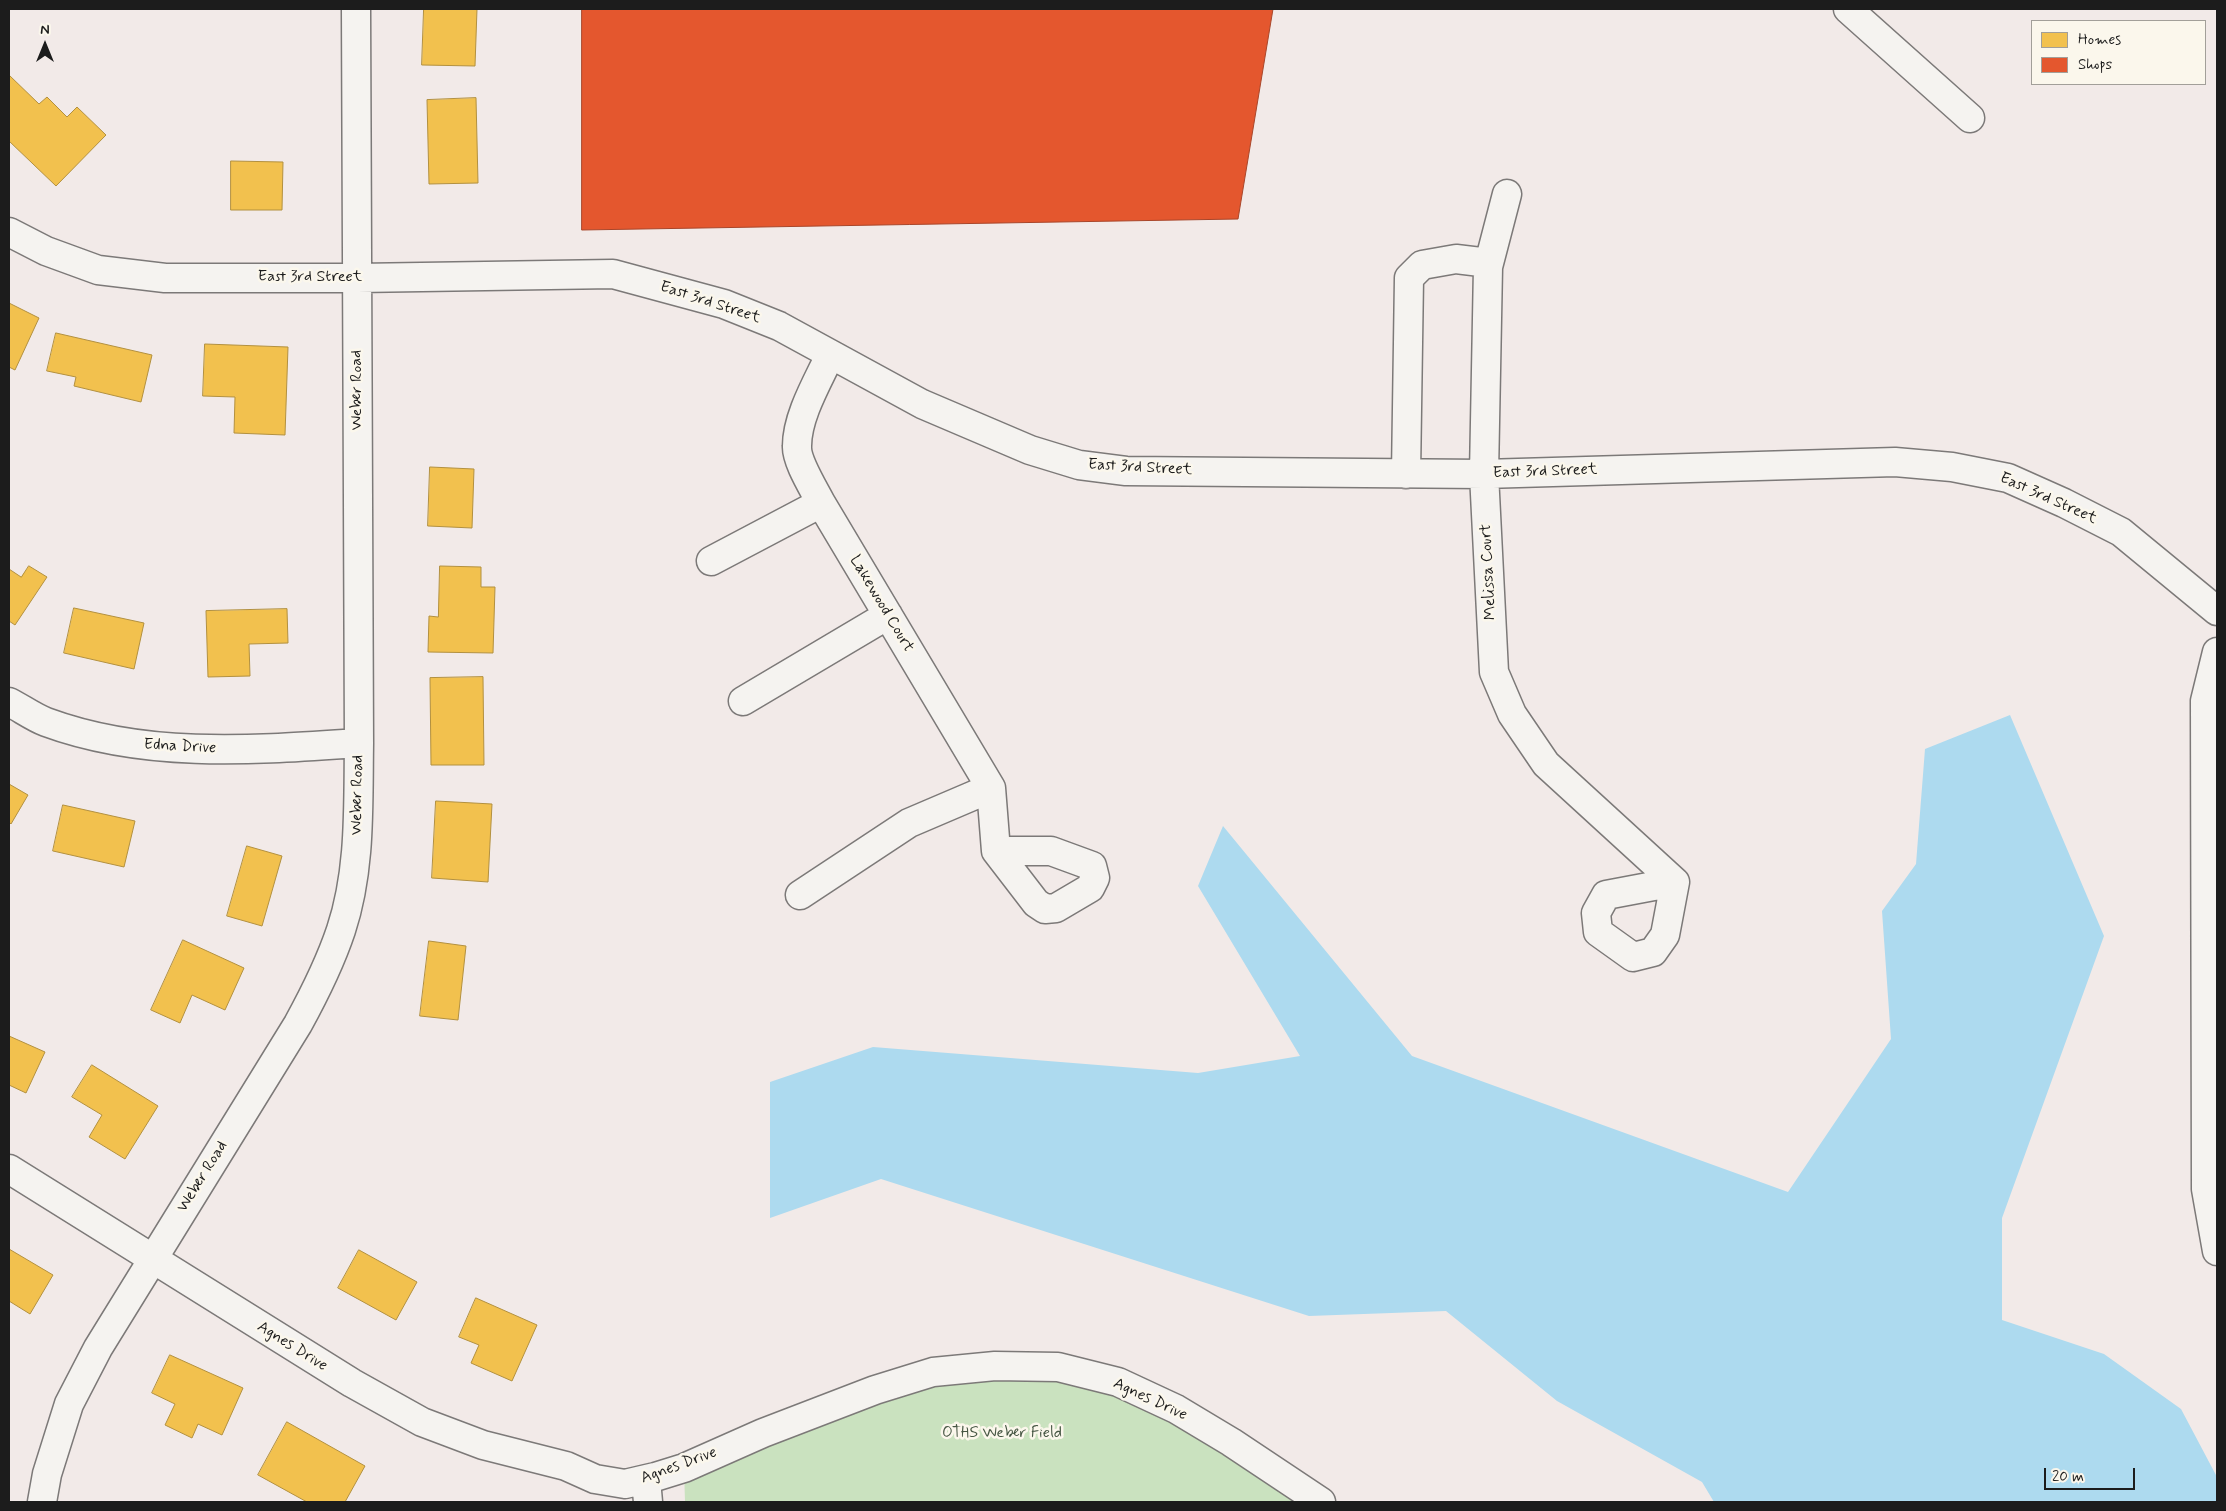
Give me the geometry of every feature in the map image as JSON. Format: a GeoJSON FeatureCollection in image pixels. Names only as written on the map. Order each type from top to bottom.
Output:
{"type":"FeatureCollection","features":[{"type":"Feature","properties":{"kind":"street","name":"Weber Road"},"geometry":{"type":"LineString","coordinates":[[42,1502],[46,1474],[69,1404],[98,1348],[298,1024],[324,976],[342,929],[352,888],[357,850],[359,743],[356,9]]}},
{"type":"Feature","properties":{"kind":"street"},"geometry":{"type":"LineString","coordinates":[[1848,9],[1970,118]]}},
{"type":"Feature","properties":{"kind":"street","name":"Melissa Court"},"geometry":{"type":"LineString","coordinates":[[1507,194],[1489,263],[1484,474],[1494,672],[1512,714],[1546,764],[1675,882]]}},
{"type":"Feature","properties":{"kind":"street","name":"East 3rd Street"},"geometry":{"type":"LineString","coordinates":[[9,232],[46,251],[98,270],[165,278],[358,278],[613,274],[724,304],[779,326],[922,404],[1030,450],[1079,465],[1126,471],[1484,474],[1896,462],[1952,466],[2008,478],[2064,503],[2121,532],[2217,611]]}},
{"type":"Feature","properties":{"kind":"street"},"geometry":{"type":"LineString","coordinates":[[1406,474],[1409,278],[1422,265],[1456,259],[1489,263]]}},
{"type":"Feature","properties":{"kind":"street","name":"Lakewood Court"},"geometry":{"type":"LineString","coordinates":[[830,355],[808,403],[796,447],[821,503],[991,788],[996,850]]}},
{"type":"Feature","properties":{"kind":"street"},"geometry":{"type":"LineString","coordinates":[[711,561],[821,503]]}},
{"type":"Feature","properties":{"kind":"street"},"geometry":{"type":"LineString","coordinates":[[743,701],[888,615]]}},
{"type":"Feature","properties":{"kind":"street"},"geometry":{"type":"LineString","coordinates":[[2217,652],[2205,701],[2206,1189],[2217,1251]]}},
{"type":"Feature","properties":{"kind":"street","name":"Edna Drive"},"geometry":{"type":"LineString","coordinates":[[9,702],[44,722],[95,736],[149,747],[253,750],[359,743]]}},
{"type":"Feature","properties":{"kind":"street"},"geometry":{"type":"LineString","coordinates":[[800,895],[909,823],[991,788]]}},
{"type":"Feature","properties":{"kind":"street","name":"Agnes Drive"},"geometry":{"type":"LineString","coordinates":[[9,1169],[152,1260],[352,1383],[422,1422],[483,1445],[566,1466],[596,1479],[625,1484],[647,1491],[684,1468],[763,1433],[875,1390],[933,1372],[995,1366],[1058,1367],[1118,1382],[1176,1409],[1231,1442],[1321,1502]]}},
{"type":"Feature","properties":{"kind":"green space","name":"OTHS Weber Field"},"geometry":{"type":"Polygon","coordinates":[[[933,1372],[1118,1382],[1321,1502],[685,1502],[684,1468],[933,1372]]]}},
{"type":"Feature","properties":{"kind":"water"},"geometry":{"type":"Polygon","coordinates":[[[2010,715],[2104,936],[2002,1218],[2002,1320],[2104,1354],[2181,1409],[2217,1477],[2217,1502],[1714,1502],[1702,1482],[1557,1401],[1446,1311],[1309,1316],[881,1179],[770,1218],[770,1082],[873,1047],[1198,1073],[1300,1056],[1198,886],[1223,826],[1412,1056],[1788,1192],[1891,1039],[1882,911],[1916,864],[1925,749],[2010,715]]]}},
{"type":"Feature","properties":{"kind":"building: Homes"},"geometry":{"type":"Polygon","coordinates":[[[424,9],[477,9],[475,66],[422,65],[424,9]]]}},
{"type":"Feature","properties":{"kind":"building: Homes"},"geometry":{"type":"Polygon","coordinates":[[[9,75],[39,104],[47,97],[67,117],[77,107],[106,135],[56,186],[9,141],[9,75]]]}},
{"type":"Feature","properties":{"kind":"building: Homes"},"geometry":{"type":"Polygon","coordinates":[[[476,98],[478,183],[429,184],[427,100],[476,98]]]}},
{"type":"Feature","properties":{"kind":"building: Homes"},"geometry":{"type":"Polygon","coordinates":[[[231,161],[283,162],[282,210],[231,210],[231,161]]]}},
{"type":"Feature","properties":{"kind":"building: Homes"},"geometry":{"type":"Polygon","coordinates":[[[9,303],[39,318],[15,370],[9,367],[9,303]]]}},
{"type":"Feature","properties":{"kind":"building: Homes"},"geometry":{"type":"Polygon","coordinates":[[[56,333],[152,355],[141,402],[74,386],[76,377],[47,371],[56,333]]]}},
{"type":"Feature","properties":{"kind":"building: Homes"},"geometry":{"type":"Polygon","coordinates":[[[205,344],[288,347],[285,435],[234,433],[235,397],[203,396],[205,344]]]}},
{"type":"Feature","properties":{"kind":"building: Homes"},"geometry":{"type":"Polygon","coordinates":[[[430,467],[474,469],[472,528],[428,526],[430,467]]]}},
{"type":"Feature","properties":{"kind":"building: Homes"},"geometry":{"type":"Polygon","coordinates":[[[29,566],[47,577],[15,625],[9,621],[9,569],[21,577],[29,566]]]}},
{"type":"Feature","properties":{"kind":"building: Homes"},"geometry":{"type":"Polygon","coordinates":[[[440,566],[481,567],[481,587],[495,587],[493,653],[428,652],[429,616],[438,617],[440,566]]]}},
{"type":"Feature","properties":{"kind":"building: Homes"},"geometry":{"type":"Polygon","coordinates":[[[74,608],[144,623],[134,669],[64,653],[74,608]]]}},
{"type":"Feature","properties":{"kind":"building: Homes"},"geometry":{"type":"Polygon","coordinates":[[[287,609],[288,643],[249,644],[250,676],[208,677],[206,611],[287,609]]]}},
{"type":"Feature","properties":{"kind":"building: Homes"},"geometry":{"type":"Polygon","coordinates":[[[483,677],[484,765],[431,765],[430,678],[483,677]]]}},
{"type":"Feature","properties":{"kind":"building: Homes"},"geometry":{"type":"Polygon","coordinates":[[[9,784],[28,795],[11,824],[9,822],[9,784]]]}},
{"type":"Feature","properties":{"kind":"building: Homes"},"geometry":{"type":"Polygon","coordinates":[[[436,801],[492,804],[488,882],[432,878],[436,801]]]}},
{"type":"Feature","properties":{"kind":"building: Homes"},"geometry":{"type":"Polygon","coordinates":[[[63,805],[135,821],[124,867],[53,851],[63,805]]]}},
{"type":"Feature","properties":{"kind":"building: Homes"},"geometry":{"type":"Polygon","coordinates":[[[247,846],[282,856],[262,926],[227,916],[247,846]]]}},
{"type":"Feature","properties":{"kind":"building: Homes"},"geometry":{"type":"Polygon","coordinates":[[[183,940],[244,968],[225,1010],[192,995],[180,1023],[151,1010],[183,940]]]}},
{"type":"Feature","properties":{"kind":"building: Homes"},"geometry":{"type":"Polygon","coordinates":[[[429,941],[466,946],[458,1020],[420,1016],[429,941]]]}},
{"type":"Feature","properties":{"kind":"building: Homes"},"geometry":{"type":"Polygon","coordinates":[[[9,1036],[45,1052],[26,1093],[9,1085],[9,1036]]]}},
{"type":"Feature","properties":{"kind":"building: Homes"},"geometry":{"type":"Polygon","coordinates":[[[92,1065],[158,1106],[125,1159],[89,1137],[102,1115],[72,1097],[92,1065]]]}},
{"type":"Feature","properties":{"kind":"building: Homes"},"geometry":{"type":"Polygon","coordinates":[[[9,1249],[53,1275],[30,1314],[9,1301],[9,1249]]]}},
{"type":"Feature","properties":{"kind":"building: Homes"},"geometry":{"type":"Polygon","coordinates":[[[359,1250],[417,1282],[396,1320],[338,1288],[359,1250]]]}},
{"type":"Feature","properties":{"kind":"building: Homes"},"geometry":{"type":"Polygon","coordinates":[[[476,1298],[537,1325],[512,1381],[471,1363],[479,1345],[459,1337],[476,1298]]]}},
{"type":"Feature","properties":{"kind":"building: Homes"},"geometry":{"type":"Polygon","coordinates":[[[170,1355],[243,1388],[222,1435],[198,1424],[192,1438],[165,1425],[175,1404],[152,1393],[170,1355]]]}},
{"type":"Feature","properties":{"kind":"building: Homes"},"geometry":{"type":"Polygon","coordinates":[[[287,1422],[365,1466],[345,1502],[307,1502],[258,1475],[287,1422]]]}},
{"type":"Feature","properties":{"kind":"building: Shops"},"geometry":{"type":"Polygon","coordinates":[[[582,9],[1273,9],[1238,219],[582,230],[582,9]]]}}]}
